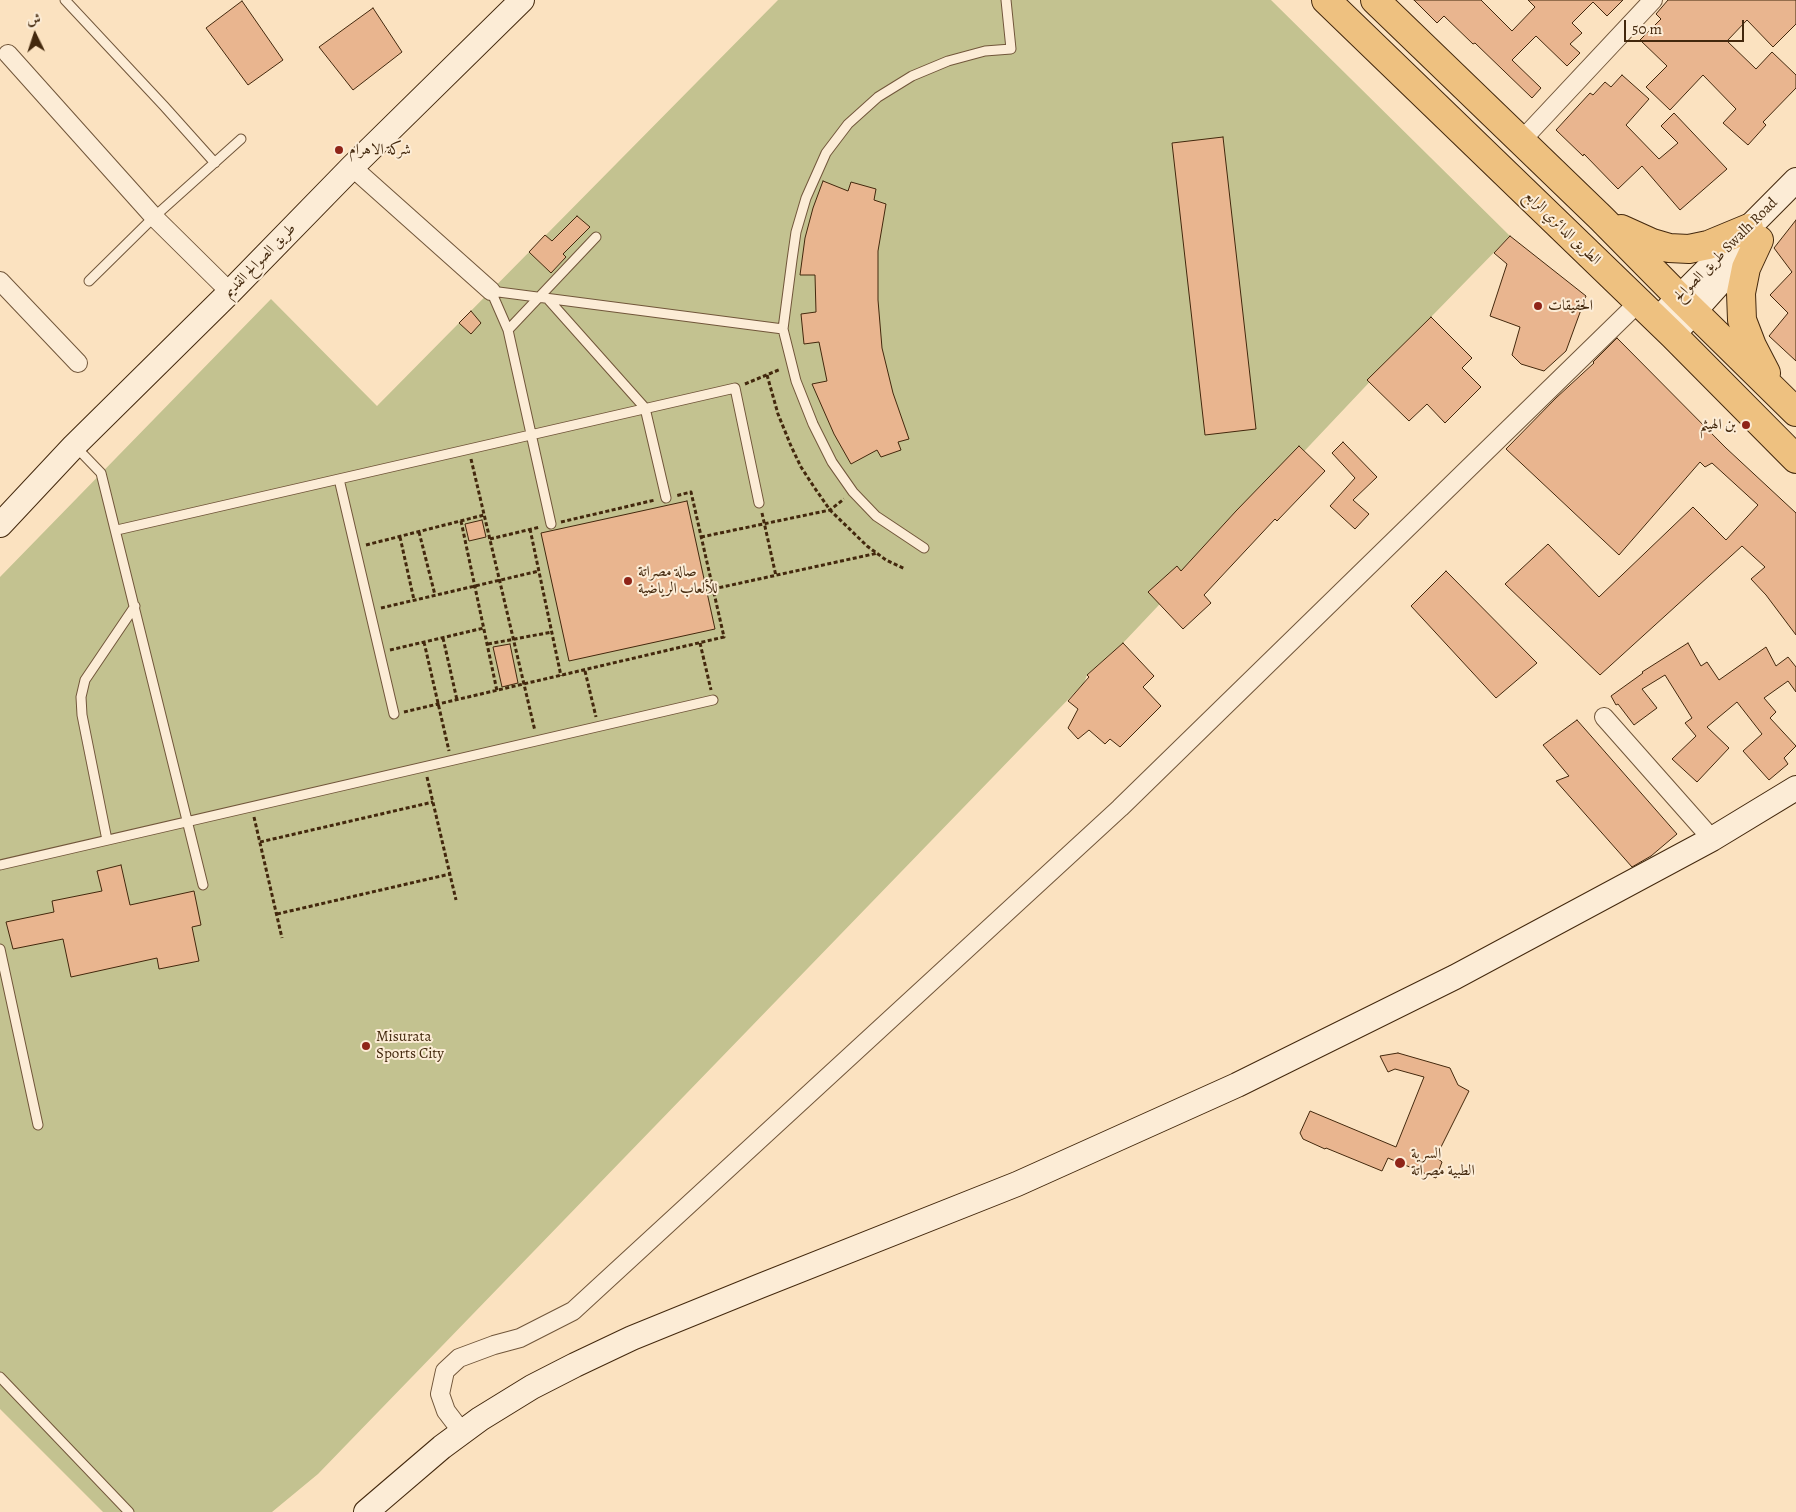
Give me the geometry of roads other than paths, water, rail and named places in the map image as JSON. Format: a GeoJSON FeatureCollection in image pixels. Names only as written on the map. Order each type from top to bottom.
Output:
{"type":"FeatureCollection","features":[{"type":"Feature","properties":{"kind":"main road","name":"الطريق الدائري الرابع"},"geometry":{"type":"LineString","coordinates":[[1326,0],[1656,319],[1796,459]]}},
{"type":"Feature","properties":{"kind":"main road"},"geometry":{"type":"LineString","coordinates":[[1375,0],[1601,218],[1796,412]]}},
{"type":"Feature","properties":{"kind":"main road"},"geometry":{"type":"LineString","coordinates":[[1601,218],[1633,235],[1669,248],[1689,248],[1708,245],[1754,234],[1741,293],[1742,320],[1752,346],[1769,377],[1796,412]]}},
{"type":"Feature","properties":{"kind":"street","name":"طريق الصوالح القديم"},"geometry":{"type":"LineString","coordinates":[[0,525],[74,446],[230,292],[352,167],[522,0]]}},
{"type":"Feature","properties":{"kind":"street"},"geometry":{"type":"LineString","coordinates":[[1521,142],[1653,0]]}},
{"type":"Feature","properties":{"kind":"street"},"geometry":{"type":"LineString","coordinates":[[8,54],[154,217],[230,292]]}},
{"type":"Feature","properties":{"kind":"street"},"geometry":{"type":"LineString","coordinates":[[352,167],[491,291]]}},
{"type":"Feature","properties":{"kind":"street","name":"طريق الصوالح Swalh Road"},"geometry":{"type":"LineString","coordinates":[[1754,234],[1796,180]]}},
{"type":"Feature","properties":{"kind":"street","name":"طريق الصوالح Swalh Road"},"geometry":{"type":"LineString","coordinates":[[1656,319],[1687,305],[1754,234],[1796,196]]}},
{"type":"Feature","properties":{"kind":"street"},"geometry":{"type":"LineString","coordinates":[[0,281],[78,362]]}},
{"type":"Feature","properties":{"kind":"street"},"geometry":{"type":"LineString","coordinates":[[462,1432],[446,1410],[440,1394],[445,1372],[459,1358],[520,1338],[572,1311],[1656,319]]}},
{"type":"Feature","properties":{"kind":"street"},"geometry":{"type":"LineString","coordinates":[[1604,717],[1712,839]]}},
{"type":"Feature","properties":{"kind":"street"},"geometry":{"type":"LineString","coordinates":[[373,1510],[462,1432],[480,1419],[532,1387],[574,1365],[632,1338],[1017,1184],[1237,1085],[1455,977],[1712,839],[1796,788]]}},
{"type":"Feature","properties":{"kind":"lane"},"geometry":{"type":"LineString","coordinates":[[65,0],[215,162]]}},
{"type":"Feature","properties":{"kind":"lane"},"geometry":{"type":"LineString","coordinates":[[924,548],[876,516],[853,492],[832,462],[813,424],[796,381],[783,329],[796,232],[806,198],[826,153],[848,124],[878,97],[912,76],[948,61],[985,51],[1011,48],[1006,0]]}},
{"type":"Feature","properties":{"kind":"lane"},"geometry":{"type":"LineString","coordinates":[[88,281],[154,217],[241,139]]}},
{"type":"Feature","properties":{"kind":"lane"},"geometry":{"type":"LineString","coordinates":[[508,330],[544,298],[596,237]]}},
{"type":"Feature","properties":{"kind":"lane"},"geometry":{"type":"LineString","coordinates":[[491,291],[783,329]]}},
{"type":"Feature","properties":{"kind":"lane"},"geometry":{"type":"LineString","coordinates":[[491,291],[508,330],[551,524]]}},
{"type":"Feature","properties":{"kind":"lane"},"geometry":{"type":"LineString","coordinates":[[544,298],[645,408],[666,498]]}},
{"type":"Feature","properties":{"kind":"lane"},"geometry":{"type":"LineString","coordinates":[[116,530],[735,388],[760,503]]}},
{"type":"Feature","properties":{"kind":"lane"},"geometry":{"type":"LineString","coordinates":[[74,446],[101,473],[203,885]]}},
{"type":"Feature","properties":{"kind":"lane"},"geometry":{"type":"LineString","coordinates":[[339,479],[394,714]]}},
{"type":"Feature","properties":{"kind":"lane"},"geometry":{"type":"LineString","coordinates":[[107,840],[82,715],[81,697],[85,680],[135,606]]}},
{"type":"Feature","properties":{"kind":"lane"},"geometry":{"type":"LineString","coordinates":[[0,865],[713,700]]}},
{"type":"Feature","properties":{"kind":"lane"},"geometry":{"type":"LineString","coordinates":[[0,949],[38,1125]]}},
{"type":"Feature","properties":{"kind":"lane"},"geometry":{"type":"LineString","coordinates":[[0,1377],[130,1512]]}},
{"type":"Feature","properties":{"kind":"place","name":"شركة الاهرام"},"geometry":{"type":"Point","coordinates":[339,150]}},
{"type":"Feature","properties":{"kind":"place","name":"الحقيقات"},"geometry":{"type":"Point","coordinates":[1538,306]}},
{"type":"Feature","properties":{"kind":"place","name":"بن الهيثم"},"geometry":{"type":"Point","coordinates":[1746,425]}},
{"type":"Feature","properties":{"kind":"place","name":"صالة مصراتة للألعاب الرياضية"},"geometry":{"type":"Point","coordinates":[628,581]}},
{"type":"Feature","properties":{"kind":"place","name":"Misurata Sports City"},"geometry":{"type":"Point","coordinates":[366,1046]}},
{"type":"Feature","properties":{"kind":"place","name":"السرية الطبية مصراتة"},"geometry":{"type":"Point","coordinates":[1400,1163]}}]}
